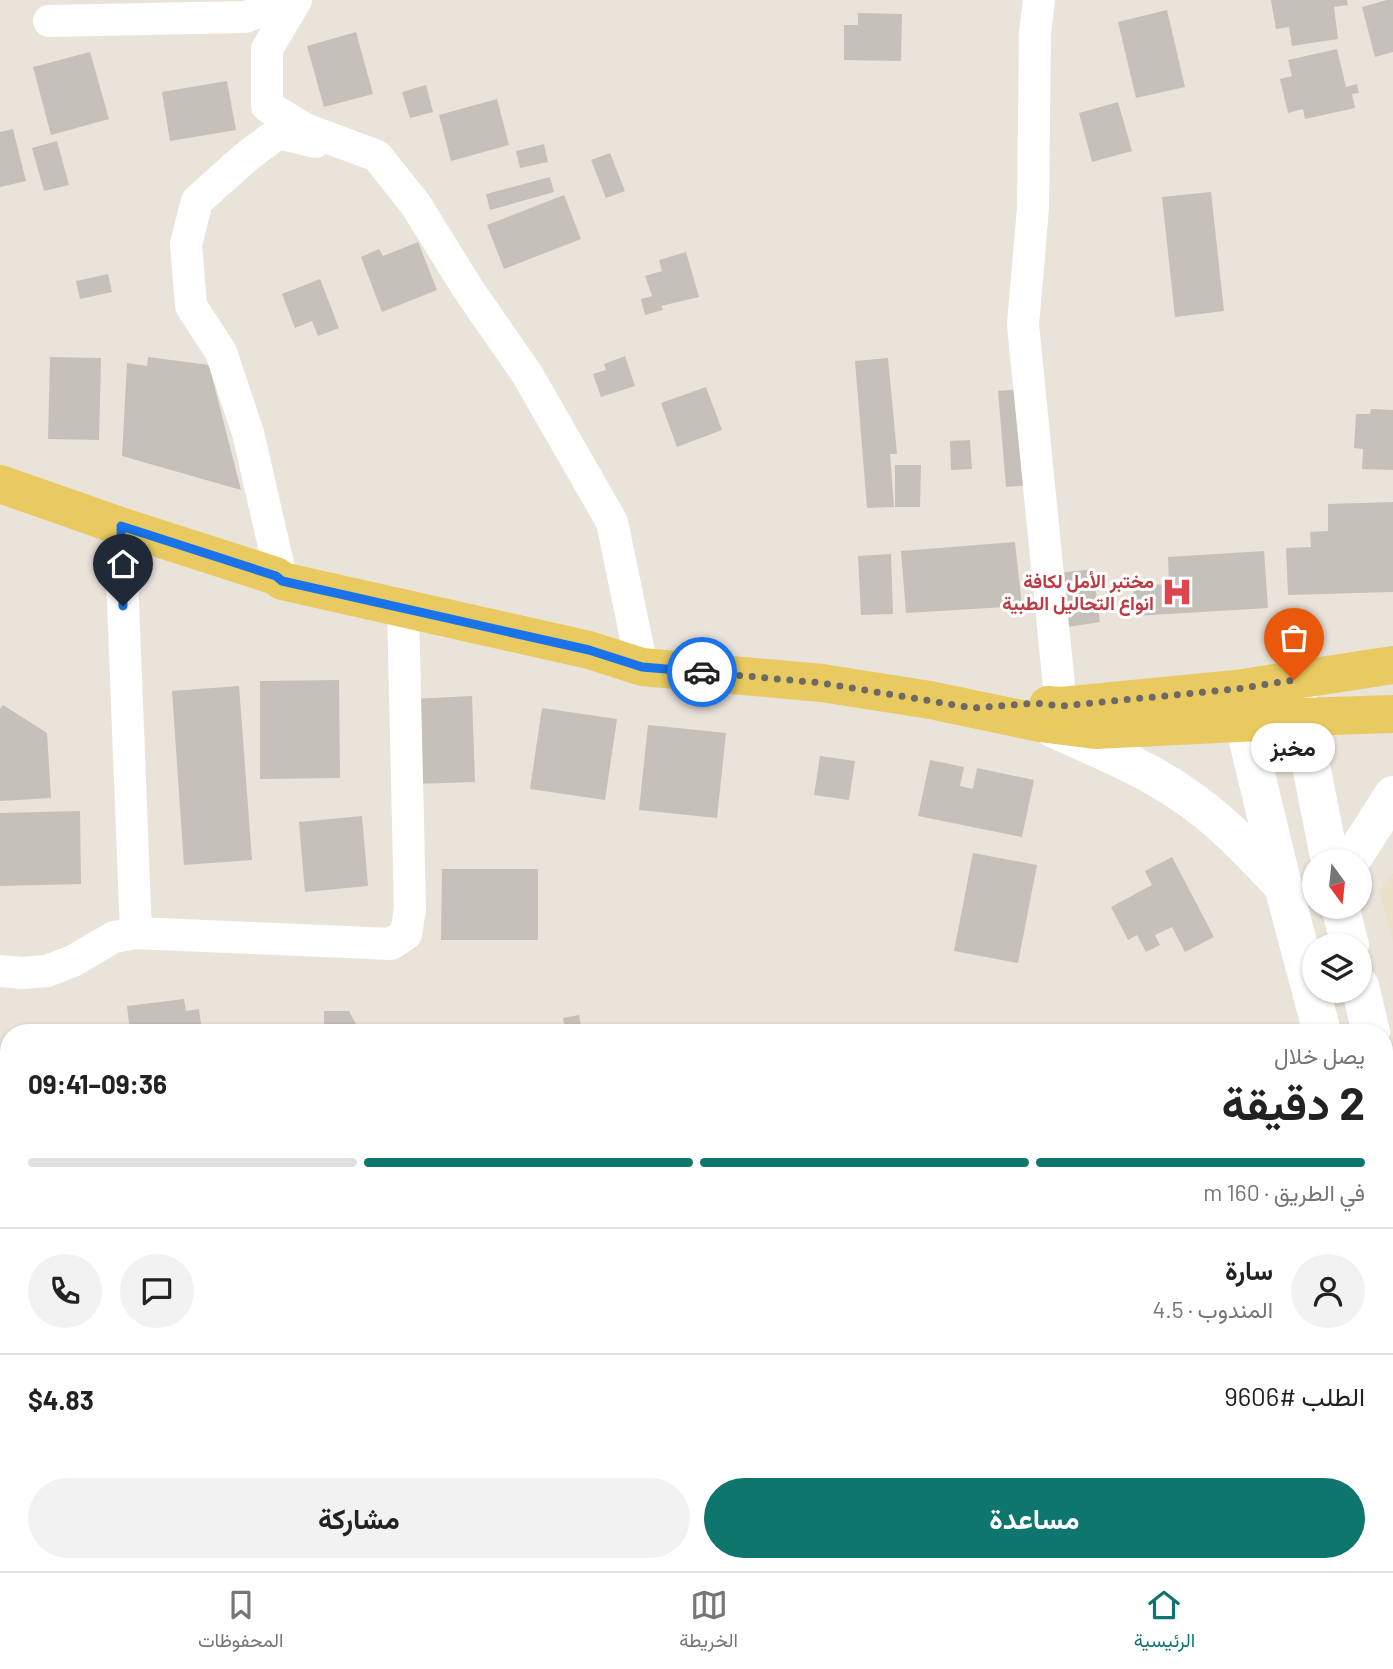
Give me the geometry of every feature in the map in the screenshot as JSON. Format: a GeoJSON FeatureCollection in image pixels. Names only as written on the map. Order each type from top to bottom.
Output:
{"type":"FeatureCollection","features":[{"type":"Feature","properties":{"kind":"main road"},"geometry":{"type":"LineString","coordinates":[[0,484],[276,576],[282,581],[589,650],[642,667],[822,683],[973,708],[1035,703],[1051,715],[1095,730],[1239,706],[1294,680],[1393,665]]}},
{"type":"Feature","properties":{"kind":"main road"},"geometry":{"type":"LineString","coordinates":[[1051,715],[1239,706],[1301,717],[1393,714]]}},
{"type":"Feature","properties":{"kind":"street"},"geometry":{"type":"LineString","coordinates":[[49,21],[246,17],[284,0]]}},
{"type":"Feature","properties":{"kind":"street"},"geometry":{"type":"LineString","coordinates":[[296,0],[267,49],[267,106],[305,129],[377,156],[416,205],[468,289],[527,374],[612,522],[642,667]]}},
{"type":"Feature","properties":{"kind":"street"},"geometry":{"type":"LineString","coordinates":[[1039,0],[1035,33],[1033,208],[1023,325],[1051,715],[1181,792],[1230,830],[1283,886]]}},
{"type":"Feature","properties":{"kind":"street"},"geometry":{"type":"LineString","coordinates":[[282,581],[248,433],[221,352],[191,306],[186,244],[197,201],[278,133],[377,156]]}},
{"type":"Feature","properties":{"kind":"street"},"geometry":{"type":"LineString","coordinates":[[121,526],[136,933]]}},
{"type":"Feature","properties":{"kind":"street"},"geometry":{"type":"LineString","coordinates":[[0,971],[47,971],[73,961],[114,937],[136,933],[391,944],[406,934],[411,909],[402,607]]}},
{"type":"Feature","properties":{"kind":"street"},"geometry":{"type":"LineString","coordinates":[[1294,680],[1328,849]]}},
{"type":"Feature","properties":{"kind":"street"},"geometry":{"type":"LineString","coordinates":[[1239,706],[1320,1024]]}},
{"type":"Feature","properties":{"kind":"street"},"geometry":{"type":"LineString","coordinates":[[1359,849],[1393,795]]}},
{"type":"Feature","properties":{"kind":"street"},"geometry":{"type":"LineString","coordinates":[[1364,1003],[1369,1024]]}},
{"type":"Feature","properties":{"kind":"shaded area"},"geometry":{"type":"Polygon","coordinates":[[[1393,873],[1393,942],[1379,892],[1393,873]]]}},
{"type":"Feature","properties":{"kind":"building"},"geometry":{"type":"Polygon","coordinates":[[[1271,0],[1347,0],[1348,5],[1334,7],[1338,39],[1292,46],[1289,27],[1276,29],[1271,0]]]}},
{"type":"Feature","properties":{"kind":"building"},"geometry":{"type":"Polygon","coordinates":[[[1393,0],[1393,52],[1375,57],[1362,7],[1393,0]]]}},
{"type":"Feature","properties":{"kind":"building"},"geometry":{"type":"Polygon","coordinates":[[[1167,10],[1185,87],[1136,98],[1118,22],[1167,10]]]}},
{"type":"Feature","properties":{"kind":"building"},"geometry":{"type":"Polygon","coordinates":[[[858,13],[902,14],[901,61],[844,60],[844,25],[858,25],[858,13]]]}},
{"type":"Feature","properties":{"kind":"building"},"geometry":{"type":"Polygon","coordinates":[[[356,32],[373,94],[324,107],[307,46],[356,32]]]}},
{"type":"Feature","properties":{"kind":"building"},"geometry":{"type":"Polygon","coordinates":[[[1337,49],[1346,87],[1357,84],[1359,93],[1352,94],[1355,108],[1305,119],[1303,109],[1288,113],[1280,79],[1292,76],[1288,60],[1337,49]]]}},
{"type":"Feature","properties":{"kind":"building"},"geometry":{"type":"Polygon","coordinates":[[[90,52],[109,119],[51,135],[33,67],[90,52]]]}},
{"type":"Feature","properties":{"kind":"building"},"geometry":{"type":"Polygon","coordinates":[[[227,81],[236,130],[170,141],[162,92],[227,81]]]}},
{"type":"Feature","properties":{"kind":"building"},"geometry":{"type":"Polygon","coordinates":[[[426,85],[433,112],[410,118],[402,92],[426,85]]]}},
{"type":"Feature","properties":{"kind":"building"},"geometry":{"type":"Polygon","coordinates":[[[497,99],[509,145],[451,161],[439,115],[497,99]]]}},
{"type":"Feature","properties":{"kind":"building"},"geometry":{"type":"Polygon","coordinates":[[[1118,102],[1132,151],[1092,162],[1079,113],[1118,102]]]}},
{"type":"Feature","properties":{"kind":"building"},"geometry":{"type":"Polygon","coordinates":[[[13,129],[26,181],[0,187],[0,132],[13,129]]]}},
{"type":"Feature","properties":{"kind":"building"},"geometry":{"type":"Polygon","coordinates":[[[57,141],[69,185],[44,191],[32,148],[57,141]]]}},
{"type":"Feature","properties":{"kind":"building"},"geometry":{"type":"Polygon","coordinates":[[[544,144],[548,162],[520,168],[516,151],[544,144]]]}},
{"type":"Feature","properties":{"kind":"building"},"geometry":{"type":"Polygon","coordinates":[[[610,153],[625,191],[606,198],[591,160],[610,153]]]}},
{"type":"Feature","properties":{"kind":"building"},"geometry":{"type":"Polygon","coordinates":[[[550,177],[554,192],[490,210],[486,194],[550,177]]]}},
{"type":"Feature","properties":{"kind":"building"},"geometry":{"type":"Polygon","coordinates":[[[1211,192],[1224,311],[1175,317],[1162,197],[1211,192]]]}},
{"type":"Feature","properties":{"kind":"building"},"geometry":{"type":"Polygon","coordinates":[[[564,195],[581,239],[504,269],[487,225],[564,195]]]}},
{"type":"Feature","properties":{"kind":"building"},"geometry":{"type":"Polygon","coordinates":[[[418,242],[437,290],[382,312],[361,257],[379,249],[383,256],[418,242]]]}},
{"type":"Feature","properties":{"kind":"building"},"geometry":{"type":"Polygon","coordinates":[[[686,252],[699,297],[661,306],[663,310],[645,315],[641,299],[652,296],[645,276],[662,271],[659,260],[686,252]]]}},
{"type":"Feature","properties":{"kind":"building"},"geometry":{"type":"Polygon","coordinates":[[[108,274],[112,292],[80,299],[76,281],[108,274]]]}},
{"type":"Feature","properties":{"kind":"building"},"geometry":{"type":"Polygon","coordinates":[[[320,279],[339,328],[318,336],[312,321],[295,328],[282,294],[320,279]]]}},
{"type":"Feature","properties":{"kind":"building"},"geometry":{"type":"Polygon","coordinates":[[[625,356],[635,386],[601,397],[593,374],[606,370],[604,364],[625,356]]]}},
{"type":"Feature","properties":{"kind":"building"},"geometry":{"type":"Polygon","coordinates":[[[50,357],[101,358],[99,440],[48,439],[50,357]]]}},
{"type":"Feature","properties":{"kind":"building"},"geometry":{"type":"Polygon","coordinates":[[[148,357],[209,365],[241,490],[122,456],[127,363],[147,366],[148,357]]]}},
{"type":"Feature","properties":{"kind":"building"},"geometry":{"type":"Polygon","coordinates":[[[888,358],[897,454],[890,454],[894,507],[867,508],[855,361],[888,358]]]}},
{"type":"Feature","properties":{"kind":"building"},"geometry":{"type":"Polygon","coordinates":[[[706,387],[722,430],[677,447],[661,403],[706,387]]]}},
{"type":"Feature","properties":{"kind":"building"},"geometry":{"type":"Polygon","coordinates":[[[1022,389],[1029,485],[1006,487],[998,391],[1022,389]]]}},
{"type":"Feature","properties":{"kind":"building"},"geometry":{"type":"Polygon","coordinates":[[[1371,409],[1393,410],[1393,470],[1362,469],[1363,449],[1354,448],[1356,414],[1370,414],[1371,409]]]}},
{"type":"Feature","properties":{"kind":"building"},"geometry":{"type":"Polygon","coordinates":[[[970,440],[972,469],[951,470],[950,441],[970,440]]]}},
{"type":"Feature","properties":{"kind":"building"},"geometry":{"type":"Polygon","coordinates":[[[895,465],[921,465],[920,507],[895,507],[895,465]]]}},
{"type":"Feature","properties":{"kind":"building"},"geometry":{"type":"Polygon","coordinates":[[[1393,502],[1393,592],[1288,595],[1286,548],[1311,547],[1310,532],[1328,531],[1328,504],[1393,502]]]}},
{"type":"Feature","properties":{"kind":"building"},"geometry":{"type":"Polygon","coordinates":[[[1015,542],[1022,606],[906,613],[901,551],[1015,542]]]}},
{"type":"Feature","properties":{"kind":"building"},"geometry":{"type":"Polygon","coordinates":[[[1264,551],[1268,608],[1135,616],[1133,586],[1169,584],[1168,557],[1264,551]]]}},
{"type":"Feature","properties":{"kind":"building"},"geometry":{"type":"Polygon","coordinates":[[[891,554],[893,614],[861,615],[858,556],[891,554]]]}},
{"type":"Feature","properties":{"kind":"building"},"geometry":{"type":"Polygon","coordinates":[[[1093,569],[1100,622],[1067,627],[1060,573],[1093,569]]]}},
{"type":"Feature","properties":{"kind":"building"},"geometry":{"type":"Polygon","coordinates":[[[339,680],[340,778],[260,779],[260,681],[339,680]]]}},
{"type":"Feature","properties":{"kind":"building"},"geometry":{"type":"Polygon","coordinates":[[[239,686],[252,860],[184,865],[172,691],[239,686]]]}},
{"type":"Feature","properties":{"kind":"building"},"geometry":{"type":"Polygon","coordinates":[[[472,696],[475,782],[414,784],[391,700],[472,696]]]}},
{"type":"Feature","properties":{"kind":"building"},"geometry":{"type":"Polygon","coordinates":[[[3,705],[47,733],[51,798],[0,801],[0,709],[3,705]]]}},
{"type":"Feature","properties":{"kind":"building"},"geometry":{"type":"Polygon","coordinates":[[[542,708],[617,719],[605,800],[530,789],[542,708]]]}},
{"type":"Feature","properties":{"kind":"building"},"geometry":{"type":"Polygon","coordinates":[[[648,725],[726,733],[717,818],[639,810],[648,725]]]}},
{"type":"Feature","properties":{"kind":"building"},"geometry":{"type":"Polygon","coordinates":[[[820,756],[855,761],[849,800],[814,795],[820,756]]]}},
{"type":"Feature","properties":{"kind":"building"},"geometry":{"type":"Polygon","coordinates":[[[930,760],[964,767],[960,786],[973,789],[977,768],[1034,780],[1022,837],[918,816],[930,760]]]}},
{"type":"Feature","properties":{"kind":"building"},"geometry":{"type":"Polygon","coordinates":[[[80,811],[81,884],[0,886],[0,813],[80,811]]]}},
{"type":"Feature","properties":{"kind":"building"},"geometry":{"type":"Polygon","coordinates":[[[362,816],[368,886],[305,892],[299,822],[362,816]]]}},
{"type":"Feature","properties":{"kind":"building"},"geometry":{"type":"Polygon","coordinates":[[[973,853],[1037,865],[1018,963],[954,951],[973,853]]]}},
{"type":"Feature","properties":{"kind":"building"},"geometry":{"type":"Polygon","coordinates":[[[1172,857],[1214,937],[1185,952],[1172,927],[1155,935],[1160,945],[1146,952],[1137,935],[1128,940],[1111,907],[1152,885],[1145,871],[1172,857]]]}},
{"type":"Feature","properties":{"kind":"building"},"geometry":{"type":"Polygon","coordinates":[[[442,869],[538,869],[538,940],[441,940],[442,869]]]}},
{"type":"Feature","properties":{"kind":"building"},"geometry":{"type":"Polygon","coordinates":[[[184,999],[186,1011],[199,1009],[201,1024],[129,1024],[127,1006],[184,999]]]}},
{"type":"Feature","properties":{"kind":"building"},"geometry":{"type":"Polygon","coordinates":[[[324,1011],[349,1011],[356,1024],[324,1024],[324,1011]]]}},
{"type":"Feature","properties":{"kind":"building"},"geometry":{"type":"Polygon","coordinates":[[[579,1015],[581,1024],[564,1024],[563,1018],[579,1015]]]}},
{"type":"Feature","properties":{"kind":"way so far"},"geometry":{"type":"LineString","coordinates":[[702,672],[822,683],[973,708],[1035,703],[1061,706],[1236,689],[1294,680]]}},
{"type":"Feature","properties":{"kind":"place","name":"مختبر الأمل لكافة انواع التحاليل الطبية"},"geometry":{"type":"Point","coordinates":[1177,592]}},
{"type":"Feature","properties":{"kind":"place","name":"مخبز"},"geometry":{"type":"Point","coordinates":[1294,680]}},
{"type":"Feature","properties":{"kind":"route"},"geometry":{"type":"LineString","coordinates":[[123,606],[121,526],[276,576],[282,581],[589,650],[642,667],[702,672]]}}]}
